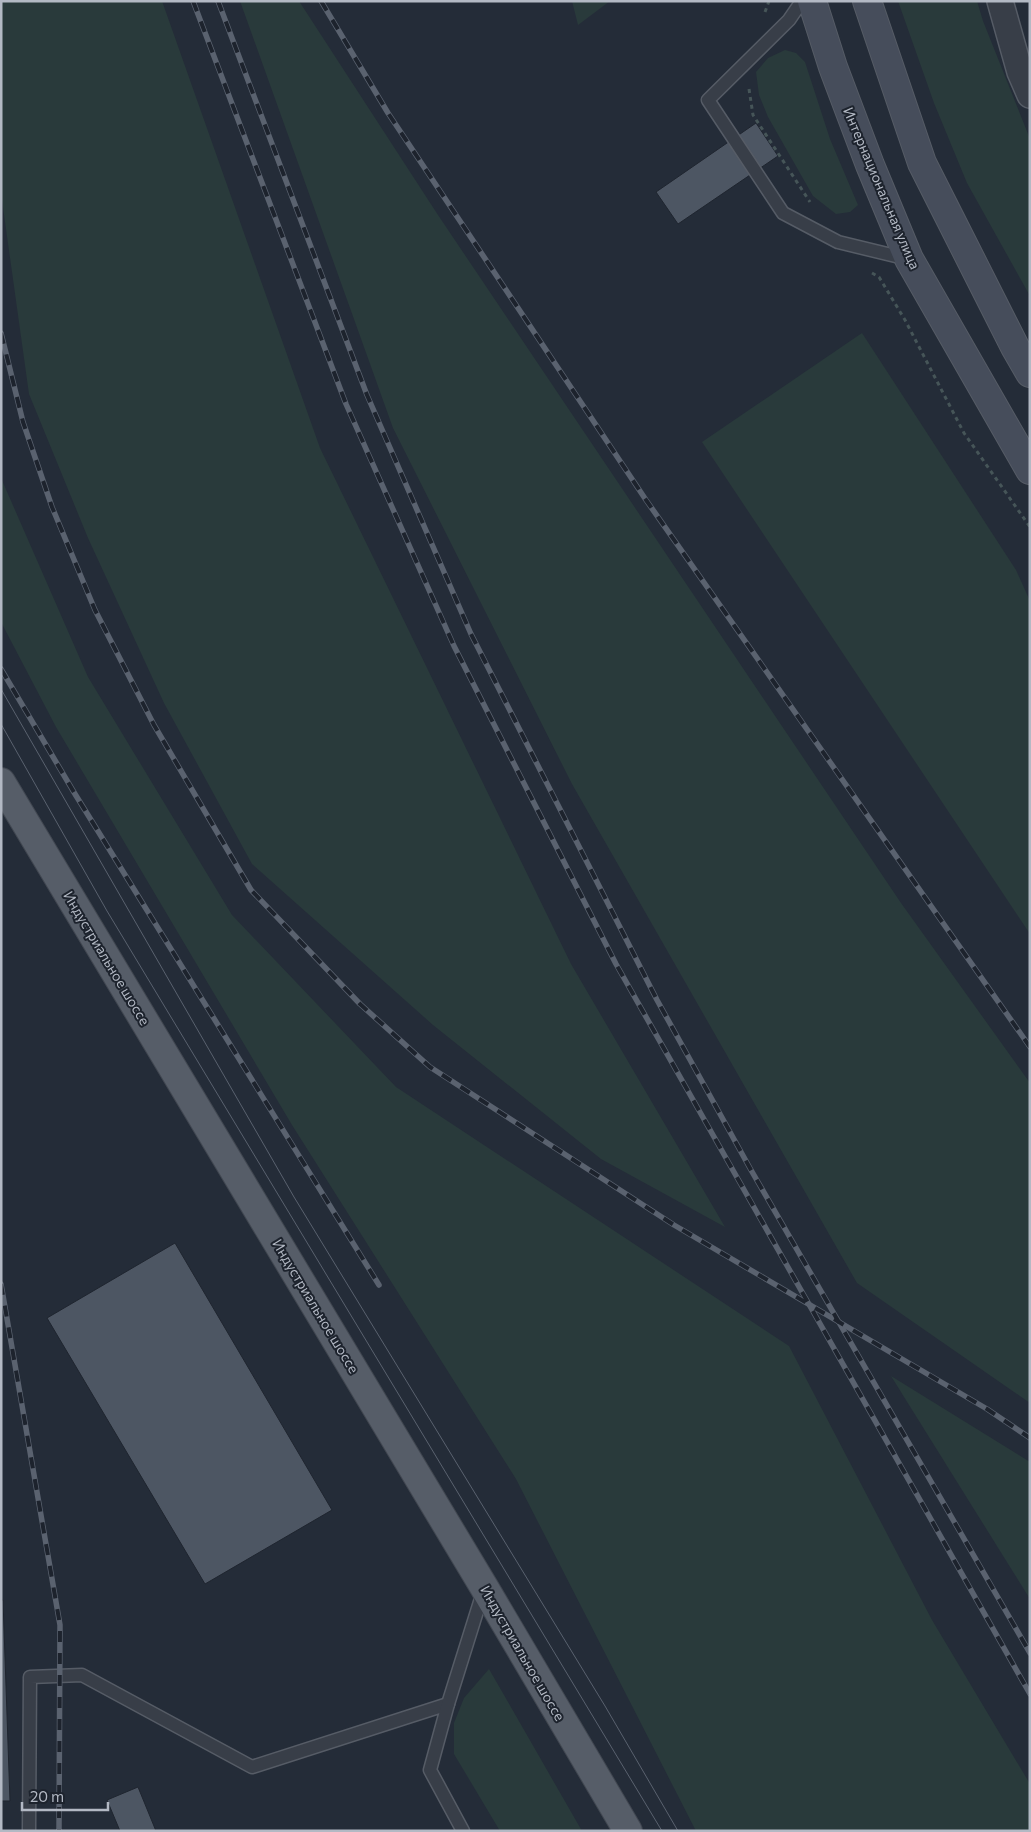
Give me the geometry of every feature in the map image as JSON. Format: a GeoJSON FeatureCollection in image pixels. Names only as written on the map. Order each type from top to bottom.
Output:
{"type":"FeatureCollection","features":[{"type":"Feature","properties":{"kind":"main road","name":"Интернациональная улица"},"geometry":{"type":"LineString","coordinates":[[812,1],[833,67],[863,147],[909,259],[1030,470]]}},
{"type":"Feature","properties":{"kind":"main road"},"geometry":{"type":"LineString","coordinates":[[867,1],[922,163],[1030,373]]}},
{"type":"Feature","properties":{"kind":"main road","name":"Индустриальное шоссе"},"geometry":{"type":"LineString","coordinates":[[1,782],[484,1587],[628,1831]]}},
{"type":"Feature","properties":{"kind":"street"},"geometry":{"type":"LineString","coordinates":[[1000,1],[1025,72],[1030,95]]}},
{"type":"Feature","properties":{"kind":"lane"},"geometry":{"type":"LineString","coordinates":[[802,1],[788,20],[708,100],[783,213],[838,242],[909,259]]}},
{"type":"Feature","properties":{"kind":"lane"},"geometry":{"type":"LineString","coordinates":[[463,1831],[430,1770],[484,1587]]}},
{"type":"Feature","properties":{"kind":"lane"},"geometry":{"type":"LineString","coordinates":[[29,1831],[30,1677],[82,1675],[252,1767],[448,1704]]}},
{"type":"Feature","properties":{"kind":"shaded area"},"geometry":{"type":"Polygon","coordinates":[[[1,1],[162,1],[320,448],[571,964],[725,1227],[601,1159],[433,1025],[252,864],[164,703],[88,538],[29,394],[1,193],[1,1]]]}},
{"type":"Feature","properties":{"kind":"shaded area"},"geometry":{"type":"Polygon","coordinates":[[[240,1],[299,1],[438,215],[901,903],[1030,1083],[1030,1403],[857,1283],[572,784],[393,428],[240,1]]]}},
{"type":"Feature","properties":{"kind":"shaded area"},"geometry":{"type":"Polygon","coordinates":[[[572,1],[610,1],[578,25],[572,1]]]}},
{"type":"Feature","properties":{"kind":"shaded area"},"geometry":{"type":"Polygon","coordinates":[[[898,1],[977,1],[983,21],[1030,139],[1030,296],[967,183],[934,103],[898,1]]]}},
{"type":"Feature","properties":{"kind":"shaded area"},"geometry":{"type":"Polygon","coordinates":[[[785,50],[796,53],[805,62],[830,139],[858,205],[850,212],[836,214],[813,196],[768,117],[759,95],[756,72],[768,58],[785,50]]]}},
{"type":"Feature","properties":{"kind":"shaded area"},"geometry":{"type":"Polygon","coordinates":[[[862,333],[1016,570],[1030,601],[1030,934],[702,442],[862,333]]]}},
{"type":"Feature","properties":{"kind":"shaded area"},"geometry":{"type":"Polygon","coordinates":[[[1,478],[88,677],[232,915],[396,1087],[789,1346],[932,1620],[1030,1784],[1030,1831],[696,1831],[516,1479],[292,1125],[56,727],[1,622],[1,478]]]}},
{"type":"Feature","properties":{"kind":"shaded area"},"geometry":{"type":"Polygon","coordinates":[[[891,1376],[1030,1462],[1030,1599],[891,1376]]]}},
{"type":"Feature","properties":{"kind":"shaded area"},"geometry":{"type":"Polygon","coordinates":[[[489,1669],[582,1831],[500,1831],[454,1754],[454,1723],[464,1698],[489,1669]]]}},
{"type":"Feature","properties":{"kind":"building"},"geometry":{"type":"Polygon","coordinates":[[[756,123],[778,156],[678,224],[656,192],[756,123]]]}},
{"type":"Feature","properties":{"kind":"building"},"geometry":{"type":"Polygon","coordinates":[[[175,1243],[332,1510],[205,1584],[47,1318],[175,1243]]]}},
{"type":"Feature","properties":{"kind":"building"},"geometry":{"type":"Polygon","coordinates":[[[1,1600],[3,1600],[10,1801],[1,1801],[1,1600]]]}},
{"type":"Feature","properties":{"kind":"building"},"geometry":{"type":"Polygon","coordinates":[[[138,1787],[156,1831],[120,1831],[107,1800],[138,1787]]]}},
{"type":"Feature","properties":{"kind":"tram line"},"geometry":{"type":"LineString","coordinates":[[1,689],[294,1197],[605,1706],[678,1831]]}},
{"type":"Feature","properties":{"kind":"tram line"},"geometry":{"type":"LineString","coordinates":[[1,724],[107,911],[662,1831]]}},
{"type":"Feature","properties":{"kind":"railway"},"geometry":{"type":"LineString","coordinates":[[193,1],[346,404],[454,646],[616,964],[1030,1694]]}},
{"type":"Feature","properties":{"kind":"railway"},"geometry":{"type":"LineString","coordinates":[[218,1],[367,395],[471,634],[657,1000],[751,1170],[1030,1653]]}},
{"type":"Feature","properties":{"kind":"railway"},"geometry":{"type":"LineString","coordinates":[[321,1],[388,113],[646,500],[1030,1047]]}},
{"type":"Feature","properties":{"kind":"railway"},"geometry":{"type":"LineString","coordinates":[[1,333],[23,422],[52,507],[95,610],[154,725],[251,890],[360,1004],[430,1067],[674,1225],[987,1409],[1030,1438]]}},
{"type":"Feature","properties":{"kind":"railway"},"geometry":{"type":"LineString","coordinates":[[1,669],[75,794],[379,1285]]}},
{"type":"Feature","properties":{"kind":"railway"},"geometry":{"type":"LineString","coordinates":[[1,1284],[60,1625],[59,1831]]}}]}
